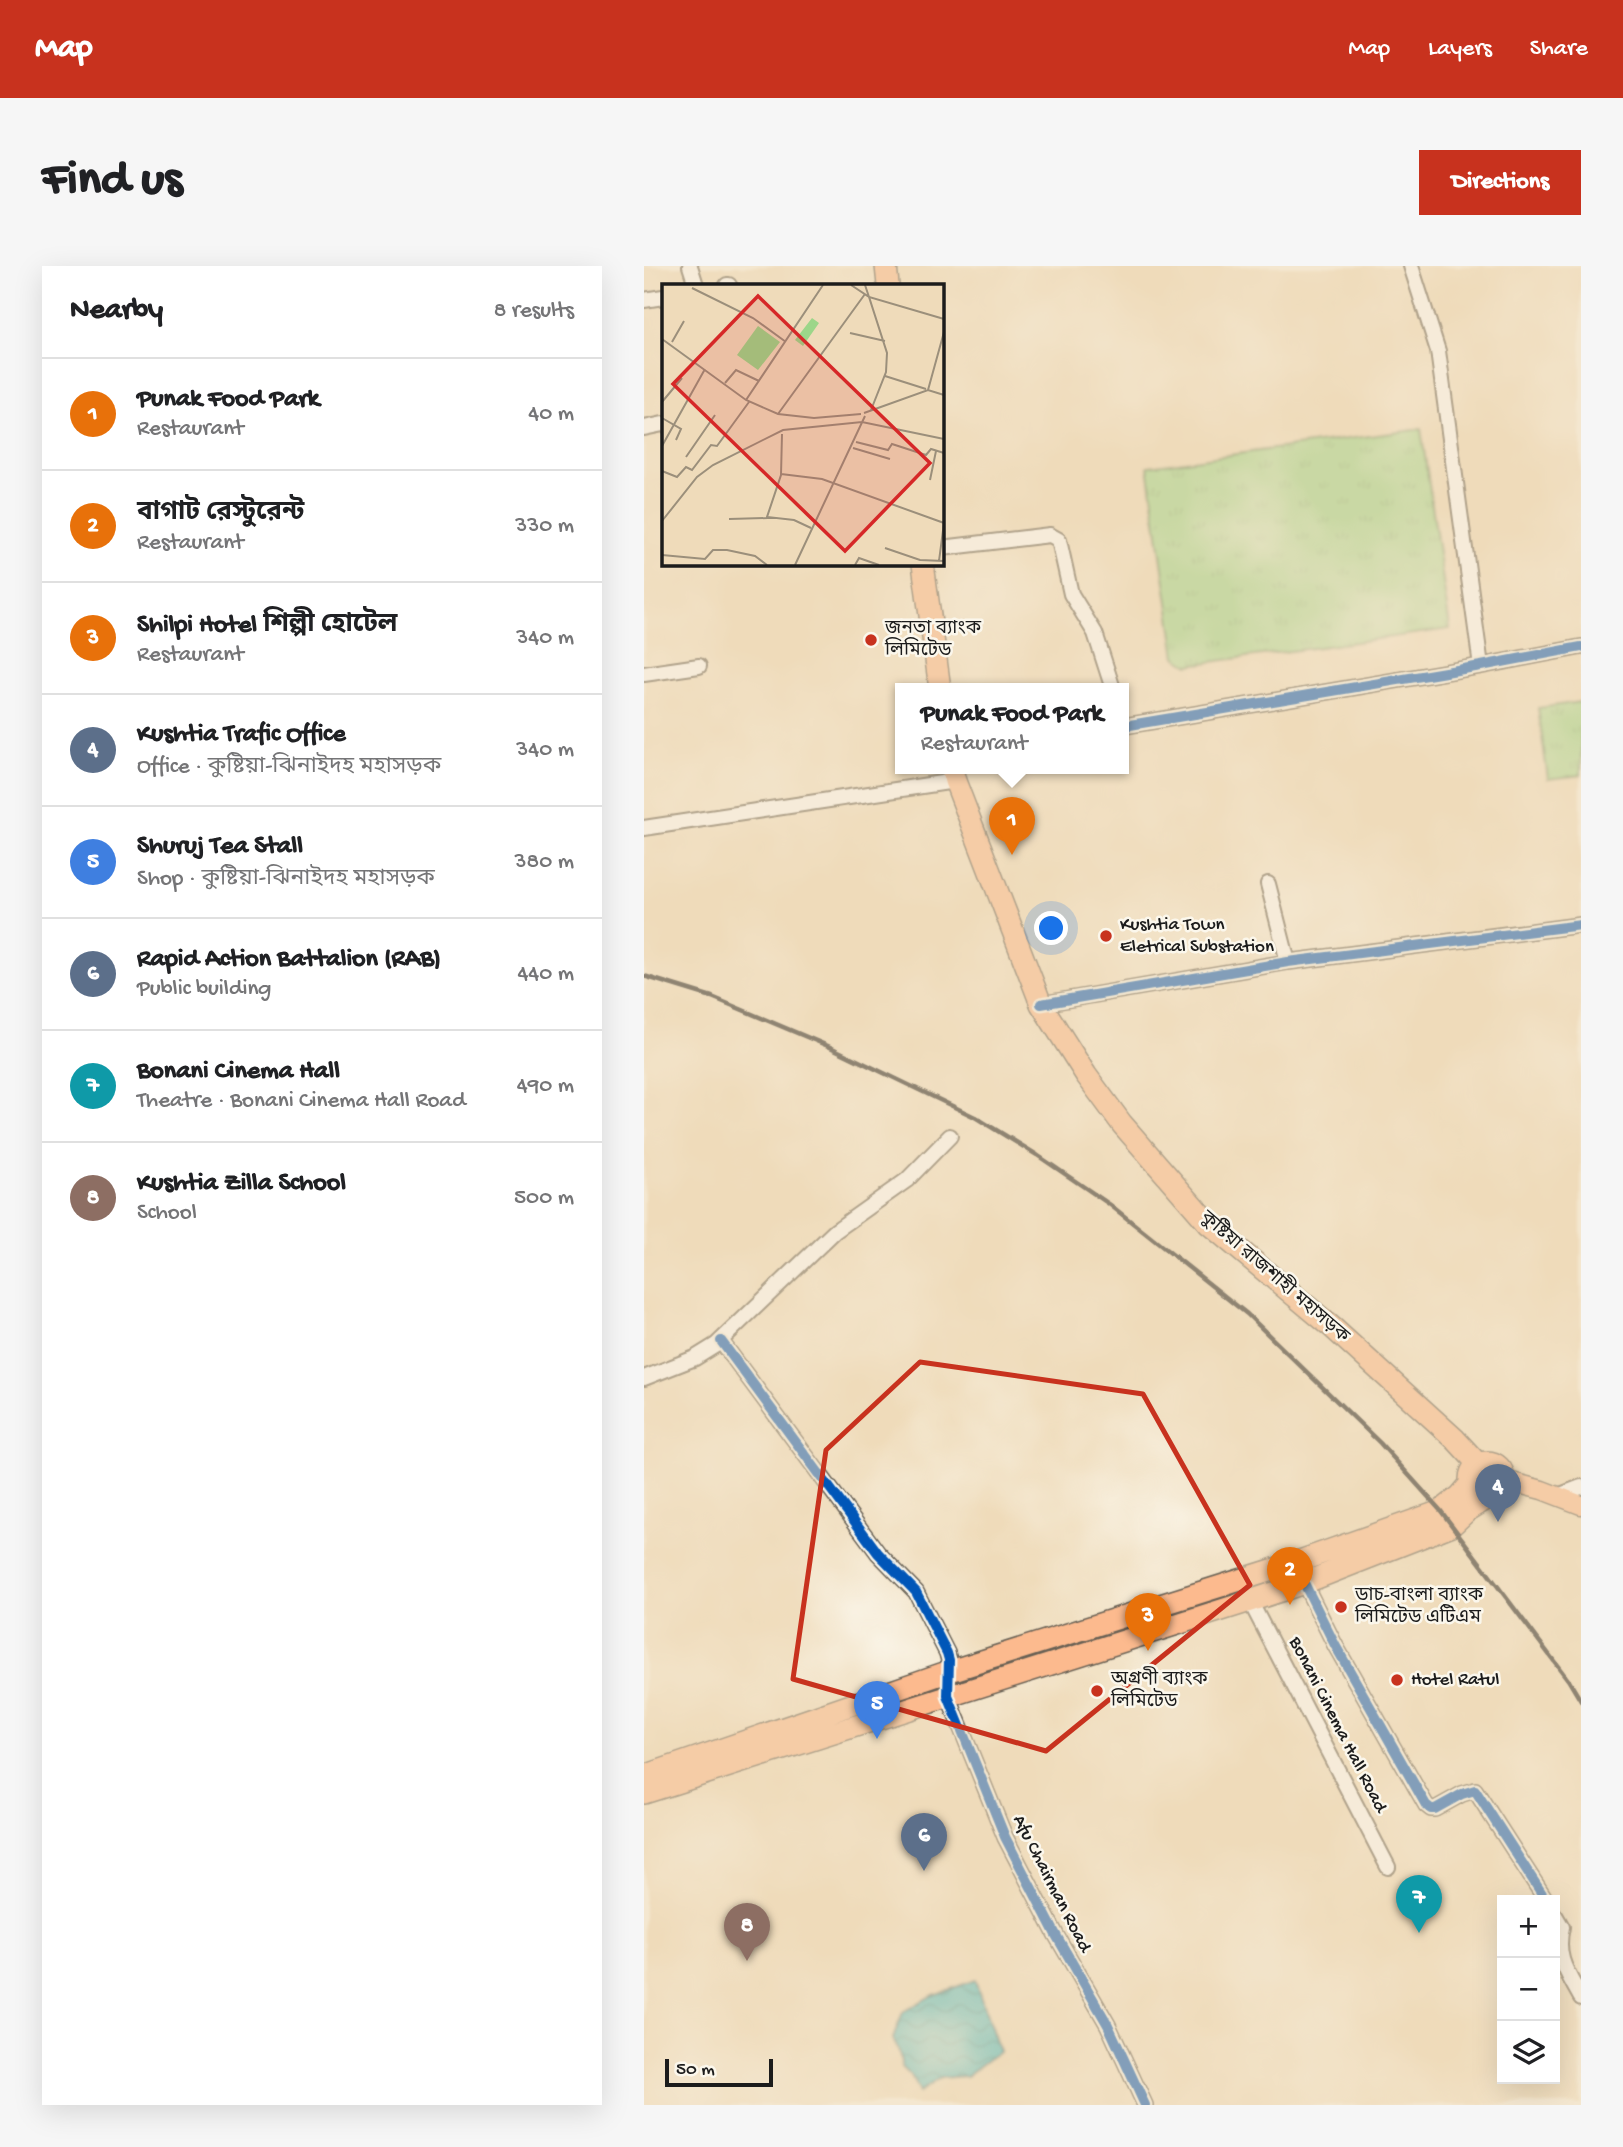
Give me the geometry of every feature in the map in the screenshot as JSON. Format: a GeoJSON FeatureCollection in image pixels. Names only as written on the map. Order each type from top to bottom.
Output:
{"type":"FeatureCollection","features":[{"type":"Feature","properties":{"kind":"highway"},"geometry":{"type":"LineString","coordinates":[[886,266],[888,284]]}},
{"type":"Feature","properties":{"kind":"highway"},"geometry":{"type":"LineString","coordinates":[[923,565],[939,683]]}},
{"type":"Feature","properties":{"kind":"highway","name":"কুষ্টিয়া রাজশাহী মহাসড়ক"},"geometry":{"type":"LineString","coordinates":[[954,775],[1041,1004],[1122,1124],[1201,1216],[1333,1328],[1455,1439],[1475,1474]]}},
{"type":"Feature","properties":{"kind":"highway"},"geometry":{"type":"LineString","coordinates":[[644,1776],[947,1672],[1256,1576],[1347,1555],[1452,1525],[1498,1488],[1502,1472],[1496,1465],[1488,1463],[1475,1474],[1460,1496],[1441,1511],[1347,1555],[1304,1583],[644,1793]]}},
{"type":"Feature","properties":{"kind":"highway"},"geometry":{"type":"LineString","coordinates":[[1475,1474],[1477,1492],[1482,1496],[1498,1488]]}},
{"type":"Feature","properties":{"kind":"highway"},"geometry":{"type":"LineString","coordinates":[[1167,1604],[1175,1625]]}},
{"type":"Feature","properties":{"kind":"highway"},"geometry":{"type":"LineString","coordinates":[[1063,1636],[1070,1658]]}},
{"type":"Feature","properties":{"kind":"main road"},"geometry":{"type":"LineString","coordinates":[[1498,1488],[1558,1496],[1581,1505]]}},
{"type":"Feature","properties":{"kind":"street"},"geometry":{"type":"LineString","coordinates":[[690,266],[696,284]]}},
{"type":"Feature","properties":{"kind":"street"},"geometry":{"type":"LineString","coordinates":[[1411,266],[1438,351],[1480,666]]}},
{"type":"Feature","properties":{"kind":"street"},"geometry":{"type":"LineString","coordinates":[[644,300],[662,297]]}},
{"type":"Feature","properties":{"kind":"street"},"geometry":{"type":"LineString","coordinates":[[644,428],[662,424]]}},
{"type":"Feature","properties":{"kind":"street"},"geometry":{"type":"LineString","coordinates":[[943,548],[1050,535],[1059,540],[1071,594],[1095,633],[1112,683]]}},
{"type":"Feature","properties":{"kind":"street"},"geometry":{"type":"LineString","coordinates":[[1129,724],[1581,647]]}},
{"type":"Feature","properties":{"kind":"street"},"geometry":{"type":"LineString","coordinates":[[644,674],[699,666]]}},
{"type":"Feature","properties":{"kind":"street"},"geometry":{"type":"LineString","coordinates":[[644,828],[954,775]]}},
{"type":"Feature","properties":{"kind":"street"},"geometry":{"type":"LineString","coordinates":[[1268,884],[1288,962]]}},
{"type":"Feature","properties":{"kind":"street"},"geometry":{"type":"LineString","coordinates":[[1041,1004],[1288,962],[1581,925]]}},
{"type":"Feature","properties":{"kind":"street"},"geometry":{"type":"LineString","coordinates":[[644,1378],[695,1358],[720,1341],[835,1231],[907,1180],[950,1136]]}},
{"type":"Feature","properties":{"kind":"street","name":"Afu Chairman Road"},"geometry":{"type":"LineString","coordinates":[[720,1341],[878,1553],[916,1592],[947,1653],[947,1696],[1005,1837],[1056,1935],[1108,2025],[1145,2105]]}},
{"type":"Feature","properties":{"kind":"street"},"geometry":{"type":"LineString","coordinates":[[1558,1496],[1581,1487]]}},
{"type":"Feature","properties":{"kind":"street"},"geometry":{"type":"LineString","coordinates":[[1304,1583],[1335,1645],[1426,1805],[1435,1809],[1475,1790],[1542,1895]]}},
{"type":"Feature","properties":{"kind":"street","name":"Bonani Cinema Hall Road"},"geometry":{"type":"LineString","coordinates":[[1250,1601],[1388,1867]]}},
{"type":"Feature","properties":{"kind":"street"},"geometry":{"type":"LineString","coordinates":[[1560,1956],[1581,1998]]}},
{"type":"Feature","properties":{"kind":"highlighted area"},"geometry":{"type":"Polygon","coordinates":[[[920,1362],[1143,1394],[1250,1585],[1046,1751],[793,1679],[826,1450],[920,1362]]]}},
{"type":"Feature","properties":{"kind":"green space"},"geometry":{"type":"Polygon","coordinates":[[[1421,429],[1450,629],[1189,665],[1176,657],[1148,466],[1421,429]]]}},
{"type":"Feature","properties":{"kind":"green space"},"geometry":{"type":"Polygon","coordinates":[[[1581,702],[1581,775],[1548,779],[1538,708],[1581,702]]]}},
{"type":"Feature","properties":{"kind":"water"},"geometry":{"type":"Polygon","coordinates":[[[975,1980],[999,2051],[966,2076],[940,2078],[919,2093],[911,2076],[902,2067],[893,2039],[903,2012],[931,1996],[975,1980]]]}},
{"type":"Feature","properties":{"kind":"railway"},"geometry":{"type":"LineString","coordinates":[[644,976],[712,997],[828,1046],[975,1117],[1109,1204],[1247,1314],[1380,1443],[1441,1511],[1569,1681],[1581,1701]]}},
{"type":"Feature","properties":{"kind":"cycle path"},"geometry":{"type":"LineString","coordinates":[[1129,725],[1581,647]]}},
{"type":"Feature","properties":{"kind":"cycle path"},"geometry":{"type":"LineString","coordinates":[[1041,1004],[1288,962],[1581,925]]}},
{"type":"Feature","properties":{"kind":"cycle path"},"geometry":{"type":"LineString","coordinates":[[721,1341],[878,1553],[916,1592],[947,1653],[948,1696],[1005,1837],[1056,1935],[1108,2025],[1145,2105]]}},
{"type":"Feature","properties":{"kind":"cycle path"},"geometry":{"type":"LineString","coordinates":[[1304,1583],[1335,1645],[1426,1805],[1435,1809],[1475,1790],[1543,1895]]}},
{"type":"Feature","properties":{"kind":"place","name":"জনতা ব্যাংক লিমিটেড"},"geometry":{"type":"Point","coordinates":[871,640]}},
{"type":"Feature","properties":{"kind":"place","name":"Punak Food Park"},"geometry":{"type":"Point","coordinates":[1012,855]}},
{"type":"Feature","properties":{"kind":"place","name":"Kushtia Town Eletrical Substation"},"geometry":{"type":"Point","coordinates":[1106,936]}},
{"type":"Feature","properties":{"kind":"place","name":"Kushtia Trafic Office"},"geometry":{"type":"Point","coordinates":[1498,1522]}},
{"type":"Feature","properties":{"kind":"place","name":"বাগাট রেস্টুরেন্ট"},"geometry":{"type":"Point","coordinates":[1290,1605]}},
{"type":"Feature","properties":{"kind":"place","name":"ডাচ-বাংলা ব্যাংক লিমিটেড এটিএম"},"geometry":{"type":"Point","coordinates":[1341,1607]}},
{"type":"Feature","properties":{"kind":"place","name":"Shilpi Hotel শিল্পী হোটেল"},"geometry":{"type":"Point","coordinates":[1148,1651]}},
{"type":"Feature","properties":{"kind":"place","name":"Hotel Ratul"},"geometry":{"type":"Point","coordinates":[1397,1680]}},
{"type":"Feature","properties":{"kind":"place","name":"অগ্রণী ব্যাংক লিমিটেড"},"geometry":{"type":"Point","coordinates":[1097,1691]}},
{"type":"Feature","properties":{"kind":"place","name":"Shuruj Tea Stall"},"geometry":{"type":"Point","coordinates":[877,1739]}},
{"type":"Feature","properties":{"kind":"place","name":"Rapid Action Battalion (RAB)"},"geometry":{"type":"Point","coordinates":[924,1871]}},
{"type":"Feature","properties":{"kind":"place","name":"Bonani Cinema Hall"},"geometry":{"type":"Point","coordinates":[1419,1933]}},
{"type":"Feature","properties":{"kind":"place","name":"Kushtia Zilla School"},"geometry":{"type":"Point","coordinates":[747,1961]}}]}
